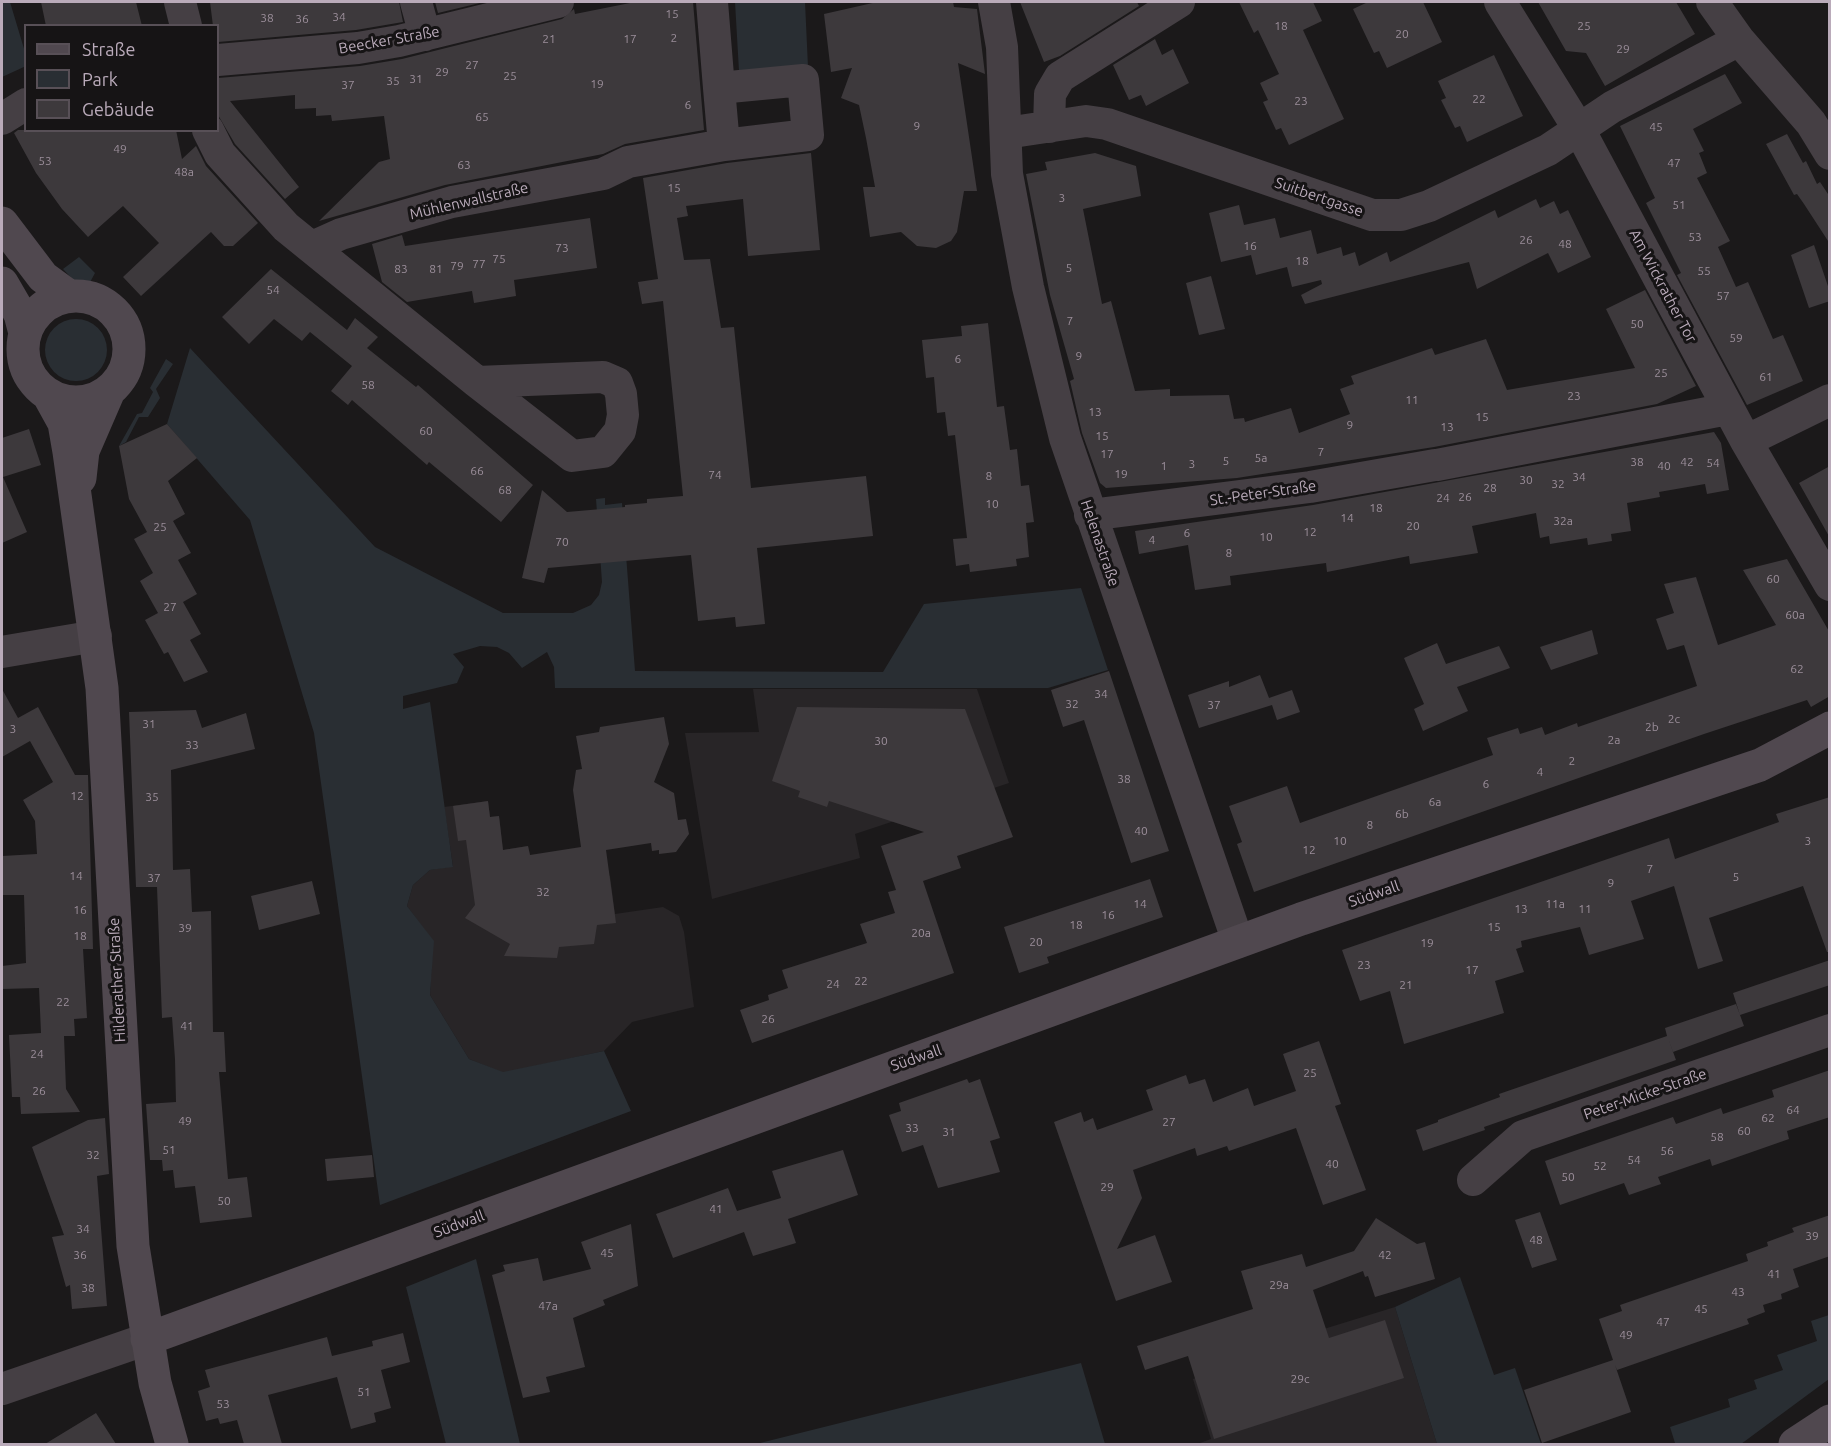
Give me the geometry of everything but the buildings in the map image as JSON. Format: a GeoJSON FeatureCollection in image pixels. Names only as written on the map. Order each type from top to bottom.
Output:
{"type":"FeatureCollection","features":[{"type":"Feature","properties":{"kind":"street"},"geometry":{"type":"LineString","coordinates":[[180,2],[186,24]]}},
{"type":"Feature","properties":{"kind":"street"},"geometry":{"type":"LineString","coordinates":[[416,2],[425,35]]}},
{"type":"Feature","properties":{"kind":"street","name":"Beecker Straße"},"geometry":{"type":"LineString","coordinates":[[219,60],[358,48],[425,35],[558,2]]}},
{"type":"Feature","properties":{"kind":"street"},"geometry":{"type":"LineString","coordinates":[[712,2],[724,145]]}},
{"type":"Feature","properties":{"kind":"street","name":"Helenastraße"},"geometry":{"type":"LineString","coordinates":[[994,2],[1002,47],[1007,174],[1028,287],[1065,438],[1238,942]]}},
{"type":"Feature","properties":{"kind":"street"},"geometry":{"type":"LineString","coordinates":[[1049,127],[1050,94],[1060,77],[1179,2]]}},
{"type":"Feature","properties":{"kind":"street","name":"Am Wickrather Tor"},"geometry":{"type":"LineString","coordinates":[[1500,2],[1580,131],[1728,409],[1830,585]]}},
{"type":"Feature","properties":{"kind":"street"},"geometry":{"type":"LineString","coordinates":[[1712,2],[1739,40],[1811,123],[1830,154]]}},
{"type":"Feature","properties":{"kind":"street"},"geometry":{"type":"LineString","coordinates":[[1580,131],[1612,107],[1739,40]]}},
{"type":"Feature","properties":{"kind":"street","name":"Mühlenwallstraße"},"geometry":{"type":"LineString","coordinates":[[312,247],[341,234],[452,202],[603,174],[628,162],[724,145],[808,135],[803,80],[719,88]]}},
{"type":"Feature","properties":{"kind":"street"},"geometry":{"type":"LineString","coordinates":[[2,119],[24,105]]}},
{"type":"Feature","properties":{"kind":"street","name":"Suitbertgasse"},"geometry":{"type":"LineString","coordinates":[[1006,133],[1086,121],[1107,124],[1372,215],[1401,215],[1429,206],[1548,150],[1580,131]]}},
{"type":"Feature","properties":{"kind":"street"},"geometry":{"type":"LineString","coordinates":[[209,132],[220,154],[247,187],[286,228],[477,382]]}},
{"type":"Feature","properties":{"kind":"street"},"geometry":{"type":"LineString","coordinates":[[2,223],[43,278],[69,296]]}},
{"type":"Feature","properties":{"kind":"street"},"geometry":{"type":"LineString","coordinates":[[2,283],[20,314],[25,333],[23,351],[26,368],[35,382],[48,394],[69,401],[90,400],[109,391],[121,379],[128,363],[130,347],[126,331],[118,316],[104,303],[87,297],[69,296],[50,302],[35,316],[25,333]]}},
{"type":"Feature","properties":{"kind":"street","name":"Hilderather Straße"},"geometry":{"type":"LineString","coordinates":[[78,513],[83,451],[109,391]]}},
{"type":"Feature","properties":{"kind":"street","name":"Hilderather Straße"},"geometry":{"type":"LineString","coordinates":[[48,394],[64,423],[96,636],[102,688],[134,1246],[147,1339],[172,1444]]}},
{"type":"Feature","properties":{"kind":"street"},"geometry":{"type":"LineString","coordinates":[[1746,441],[1830,400]]}},
{"type":"Feature","properties":{"kind":"street","name":"St.-Peter-Straße"},"geometry":{"type":"LineString","coordinates":[[1090,515],[1310,487],[1728,409]]}},
{"type":"Feature","properties":{"kind":"street"},"geometry":{"type":"LineString","coordinates":[[2,652],[96,636]]}},
{"type":"Feature","properties":{"kind":"street","name":"Südwall"},"geometry":{"type":"LineString","coordinates":[[2,1389],[147,1339],[1238,942],[1760,765],[1830,728]]}},
{"type":"Feature","properties":{"kind":"street","name":"Peter-Micke-Straße"},"geometry":{"type":"LineString","coordinates":[[1473,1179],[1523,1136],[1830,1030]]}},
{"type":"Feature","properties":{"kind":"street"},"geometry":{"type":"LineString","coordinates":[[1796,1444],[1830,1421]]}},
{"type":"Feature","properties":{"kind":"shaded area"},"geometry":{"type":"Polygon","coordinates":[[[753,689],[977,689],[1009,783],[855,834],[860,858],[712,899],[685,733],[759,732],[753,689]]]}},
{"type":"Feature","properties":{"kind":"shaded area"},"geometry":{"type":"Polygon","coordinates":[[[488,801],[490,817],[499,816],[503,850],[528,846],[530,855],[610,876],[615,914],[663,907],[679,916],[684,932],[694,1007],[632,1022],[604,1051],[503,1073],[469,1059],[430,995],[433,941],[407,906],[413,885],[430,870],[453,866],[444,807],[488,801]]]}},
{"type":"Feature","properties":{"kind":"shaded area"},"geometry":{"type":"Polygon","coordinates":[[[1395,1307],[1437,1444],[1197,1444],[1211,1439],[1193,1379],[1206,1374],[1204,1366],[1395,1307]]]}},
{"type":"Feature","properties":{"kind":"green space"},"geometry":{"type":"Polygon","coordinates":[[[2,2],[10,2],[24,49],[24,67],[2,77],[2,2]]]}},
{"type":"Feature","properties":{"kind":"green space"},"geometry":{"type":"Polygon","coordinates":[[[735,2],[805,2],[808,67],[739,71],[735,2]]]}},
{"type":"Feature","properties":{"kind":"green space"},"geometry":{"type":"Polygon","coordinates":[[[79,257],[95,273],[87,288],[78,285],[63,269],[79,257]]]}},
{"type":"Feature","properties":{"kind":"green space"},"geometry":{"type":"Polygon","coordinates":[[[76,319],[98,328],[107,350],[98,372],[76,381],[54,372],[45,350],[54,328],[76,319]]]}},
{"type":"Feature","properties":{"kind":"green space"},"geometry":{"type":"Polygon","coordinates":[[[190,348],[375,547],[503,613],[573,613],[591,605],[599,595],[602,582],[596,499],[605,498],[605,505],[622,503],[635,671],[883,672],[924,604],[1081,588],[1108,670],[1048,688],[555,688],[554,667],[547,652],[522,668],[509,653],[497,647],[480,646],[453,654],[464,667],[457,683],[403,696],[403,709],[430,702],[453,867],[430,870],[413,885],[407,906],[434,941],[430,995],[469,1059],[503,1072],[604,1051],[631,1111],[380,1205],[314,733],[250,520],[167,424],[190,348]]]}},
{"type":"Feature","properties":{"kind":"green space"},"geometry":{"type":"Polygon","coordinates":[[[166,359],[173,364],[156,389],[160,398],[148,417],[139,417],[126,442],[119,446],[137,414],[142,413],[153,392],[150,388],[166,359]]]}},
{"type":"Feature","properties":{"kind":"green space"},"geometry":{"type":"Polygon","coordinates":[[[476,1259],[520,1444],[446,1444],[406,1287],[476,1259]]]}},
{"type":"Feature","properties":{"kind":"green space"},"geometry":{"type":"Polygon","coordinates":[[[1460,1277],[1494,1375],[1515,1368],[1541,1444],[1437,1444],[1395,1307],[1460,1277]]]}},
{"type":"Feature","properties":{"kind":"green space"},"geometry":{"type":"Polygon","coordinates":[[[1829,1315],[1829,1379],[1741,1444],[1672,1444],[1675,1443],[1670,1427],[1730,1407],[1728,1399],[1757,1389],[1754,1380],[1783,1370],[1777,1355],[1817,1341],[1811,1321],[1829,1315]]]}},
{"type":"Feature","properties":{"kind":"green space"},"geometry":{"type":"Polygon","coordinates":[[[1081,1363],[1105,1444],[756,1444],[932,1400],[1081,1363]]]}}]}
